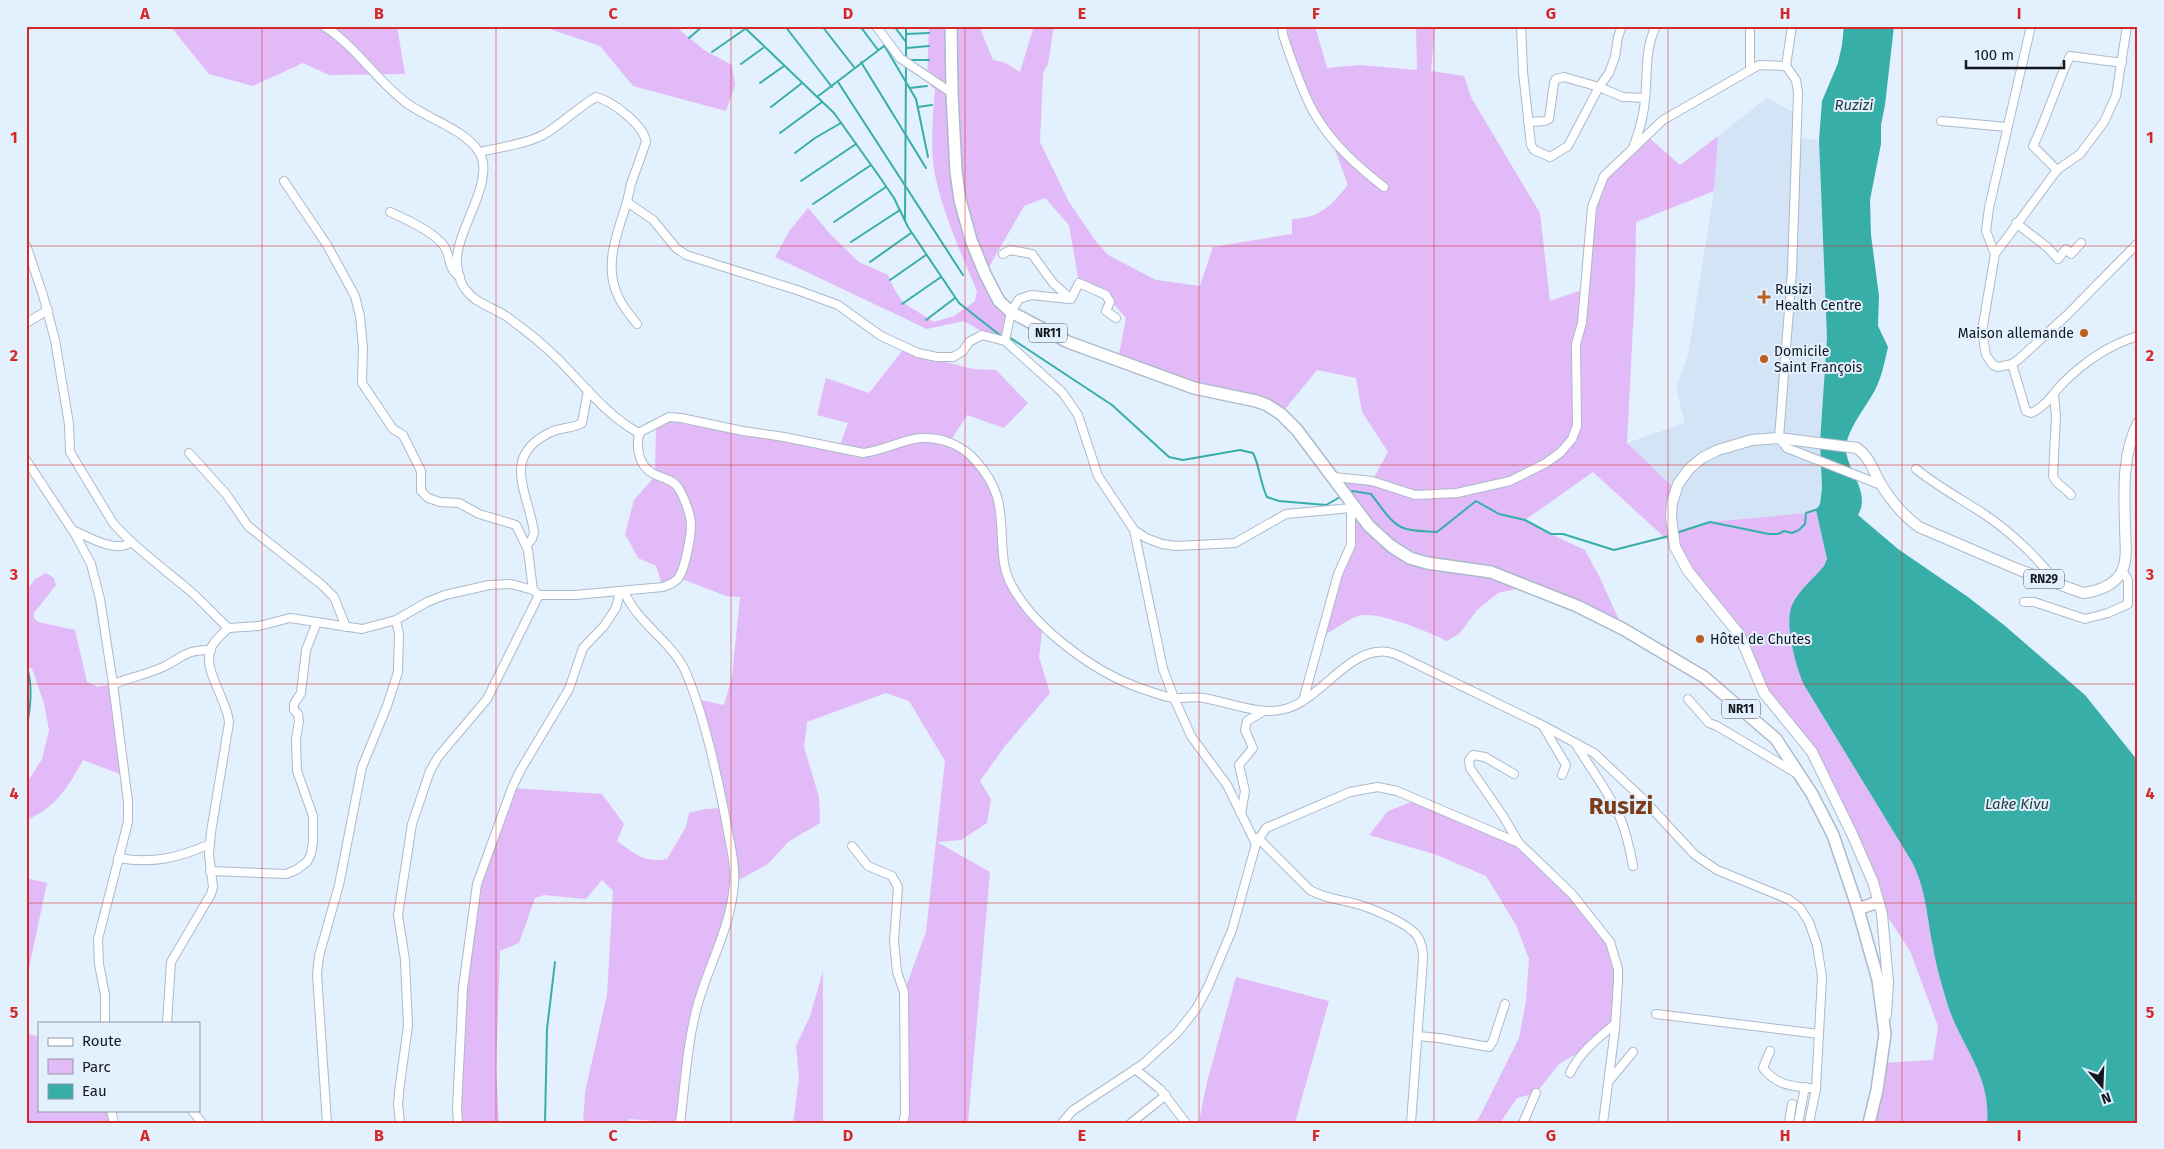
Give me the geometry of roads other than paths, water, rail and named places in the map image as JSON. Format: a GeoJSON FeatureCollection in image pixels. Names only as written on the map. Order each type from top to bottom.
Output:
{"type":"FeatureCollection","features":[{"type":"Feature","properties":{"kind":"highway","name":"NR11"},"geometry":{"type":"LineString","coordinates":[[954,29],[952,93],[956,172],[960,200],[971,240],[984,274],[1000,301],[1011,312],[1068,342],[1194,388],[1256,400],[1267,404],[1281,414],[1297,430],[1377,535],[1410,558],[1440,566],[1491,572],[1577,606],[1623,629],[1704,677],[1776,739],[1800,775],[1833,835],[1858,910],[1878,980],[1884,1034],[1877,1090],[1869,1123]]}},
{"type":"Feature","properties":{"kind":"highway"},"geometry":{"type":"LineString","coordinates":[[1858,910],[1878,902]]}},
{"type":"Feature","properties":{"kind":"main road"},"geometry":{"type":"LineString","coordinates":[[2122,570],[2126,559],[2124,496],[2126,464],[2138,423]]}},
{"type":"Feature","properties":{"kind":"main road","name":"RN29"},"geometry":{"type":"LineString","coordinates":[[1779,438],[1857,448],[1867,456],[1881,485],[1909,520],[1919,527],[2058,585],[2083,593],[2093,592],[2111,583],[2122,570]]}},
{"type":"Feature","properties":{"kind":"main road"},"geometry":{"type":"LineString","coordinates":[[1779,438],[1752,440],[1734,445],[1702,458],[1689,468],[1678,484],[1672,503],[1672,532],[1675,547],[1688,571],[1739,634],[1764,692],[1812,752],[1852,834],[1872,882],[1882,914],[1888,982],[1884,1034]]}},
{"type":"Feature","properties":{"kind":"street"},"geometry":{"type":"LineString","coordinates":[[324,26],[376,72],[404,101],[456,132],[479,152],[483,164],[481,184],[457,252],[457,264],[465,289],[481,303],[518,325],[557,358],[623,424],[639,433]]}},
{"type":"Feature","properties":{"kind":"street"},"geometry":{"type":"LineString","coordinates":[[876,26],[902,59],[952,93]]}},
{"type":"Feature","properties":{"kind":"street"},"geometry":{"type":"LineString","coordinates":[[1282,26],[1283,35],[1313,112],[1332,139],[1364,172],[1384,188]]}},
{"type":"Feature","properties":{"kind":"street"},"geometry":{"type":"LineString","coordinates":[[1521,26],[1531,145],[1534,150],[1550,157],[1557,155],[1568,146],[1573,138],[1612,66],[1622,26]]}},
{"type":"Feature","properties":{"kind":"street"},"geometry":{"type":"LineString","coordinates":[[1632,150],[1641,126],[1645,98],[1647,55],[1656,26]]}},
{"type":"Feature","properties":{"kind":"street"},"geometry":{"type":"LineString","coordinates":[[1750,26],[1750,69]]}},
{"type":"Feature","properties":{"kind":"street"},"geometry":{"type":"LineString","coordinates":[[1792,26],[1786,66],[1796,80],[1798,93],[1792,271],[1779,438],[1783,445],[1796,452],[1881,485]]}},
{"type":"Feature","properties":{"kind":"street"},"geometry":{"type":"LineString","coordinates":[[1994,254],[1986,231],[2007,127],[2031,26]]}},
{"type":"Feature","properties":{"kind":"street"},"geometry":{"type":"LineString","coordinates":[[2127,26],[2116,96],[2104,122],[2080,154],[2057,170],[1994,254],[1982,331],[1986,355],[1993,365],[2001,367],[2012,364],[2060,321],[2138,243]]}},
{"type":"Feature","properties":{"kind":"street"},"geometry":{"type":"LineString","coordinates":[[2057,170],[2033,146],[2048,116],[2058,80],[2070,56],[2122,63]]}},
{"type":"Feature","properties":{"kind":"street"},"geometry":{"type":"LineString","coordinates":[[1337,482],[1372,481],[1415,495],[1457,493],[1510,481],[1546,463],[1561,452],[1572,439],[1577,426],[1576,344],[1582,323],[1592,207],[1604,176],[1663,120],[1759,65],[1786,66]]}},
{"type":"Feature","properties":{"kind":"street"},"geometry":{"type":"LineString","coordinates":[[1528,122],[1545,121],[1548,119],[1556,80],[1564,78],[1599,87],[1623,98],[1645,98]]}},
{"type":"Feature","properties":{"kind":"street"},"geometry":{"type":"LineString","coordinates":[[479,152],[540,137],[596,97],[606,100],[637,124],[646,142],[611,251],[614,287],[637,324]]}},
{"type":"Feature","properties":{"kind":"street"},"geometry":{"type":"LineString","coordinates":[[1941,121],[2007,127]]}},
{"type":"Feature","properties":{"kind":"street"},"geometry":{"type":"LineString","coordinates":[[284,181],[327,245],[355,296],[360,316],[363,348],[362,383],[394,429],[403,435],[421,471],[421,491],[424,496],[440,502],[459,504],[479,514],[516,525],[526,545],[536,592],[487,699],[443,751],[430,771],[412,824],[398,915],[405,960],[408,1026],[399,1098],[400,1123]]}},
{"type":"Feature","properties":{"kind":"street"},"geometry":{"type":"LineString","coordinates":[[628,202],[653,220],[676,248],[686,255],[838,305],[881,336],[918,352],[937,357],[953,357],[963,351],[969,342],[982,334],[1006,337],[1062,392],[1078,415],[1098,476],[1134,530],[1163,669],[1174,698],[1191,736],[1224,781],[1257,841],[1310,890],[1319,895],[1362,906],[1415,932],[1423,949],[1411,1123]]}},
{"type":"Feature","properties":{"kind":"street"},"geometry":{"type":"LineString","coordinates":[[390,212],[414,223],[442,244],[451,269],[460,277]]}},
{"type":"Feature","properties":{"kind":"street"},"geometry":{"type":"LineString","coordinates":[[2016,223],[2058,259],[2066,249],[2071,254],[2081,243]]}},
{"type":"Feature","properties":{"kind":"street"},"geometry":{"type":"LineString","coordinates":[[26,245],[48,310],[55,340],[69,424],[70,452],[113,523],[144,555],[188,590],[228,628],[259,626],[290,618],[362,629],[396,620],[427,602],[444,595],[489,585],[511,584],[536,592],[575,595],[663,587],[675,582],[682,569],[691,524],[680,490],[676,484],[655,476],[642,462],[639,454],[639,433]]}},
{"type":"Feature","properties":{"kind":"street"},"geometry":{"type":"LineString","coordinates":[[1003,254],[1010,250],[1032,254],[1053,283],[1071,299]]}},
{"type":"Feature","properties":{"kind":"street"},"geometry":{"type":"LineString","coordinates":[[1071,299],[1079,283],[1106,295],[1110,302],[1106,311],[1116,318]]}},
{"type":"Feature","properties":{"kind":"street"},"geometry":{"type":"LineString","coordinates":[[1006,337],[1011,312],[1019,299],[1030,295],[1071,299]]}},
{"type":"Feature","properties":{"kind":"street"},"geometry":{"type":"LineString","coordinates":[[26,323],[48,310]]}},
{"type":"Feature","properties":{"kind":"street"},"geometry":{"type":"LineString","coordinates":[[2012,364],[2026,411],[2030,413],[2035,412],[2078,369],[2099,353],[2117,343],[2138,336]]}},
{"type":"Feature","properties":{"kind":"street"},"geometry":{"type":"LineString","coordinates":[[526,545],[532,539],[534,532],[520,473],[522,458],[531,446],[546,434],[560,427],[577,426],[582,423],[588,390]]}},
{"type":"Feature","properties":{"kind":"street"},"geometry":{"type":"LineString","coordinates":[[2054,395],[2056,416],[2053,476],[2055,481],[2071,495]]}},
{"type":"Feature","properties":{"kind":"street"},"geometry":{"type":"LineString","coordinates":[[639,433],[656,422],[669,417],[863,453],[875,452],[927,437],[950,442],[970,454],[988,474],[995,488],[1000,506],[1003,560],[1008,578],[1026,608],[1063,643],[1100,669],[1137,687],[1174,698],[1206,698],[1264,711],[1284,710],[1303,702],[1352,662],[1378,652],[1389,652],[1542,725],[1594,753],[1614,770],[1695,855],[1717,870],[1788,899],[1800,908],[1809,922],[1817,945],[1822,977],[1816,1089],[1809,1123]]}},
{"type":"Feature","properties":{"kind":"street"},"geometry":{"type":"LineString","coordinates":[[189,453],[226,494],[248,526],[322,585],[334,597],[346,627]]}},
{"type":"Feature","properties":{"kind":"street"},"geometry":{"type":"LineString","coordinates":[[26,460],[71,528],[91,564],[100,599],[113,684],[128,802],[128,822],[98,939],[99,964],[105,996],[105,1022]]}},
{"type":"Feature","properties":{"kind":"street"},"geometry":{"type":"LineString","coordinates":[[1916,469],[1933,483],[1986,516],[2047,570],[2058,585]]}},
{"type":"Feature","properties":{"kind":"street"},"geometry":{"type":"LineString","coordinates":[[1134,530],[1146,538],[1162,544],[1217,545],[1235,543],[1286,514],[1352,504],[1351,546],[1338,574],[1303,702]]}},
{"type":"Feature","properties":{"kind":"street"},"geometry":{"type":"LineString","coordinates":[[71,528],[89,538],[117,547],[127,546],[131,542]]}},
{"type":"Feature","properties":{"kind":"street"},"geometry":{"type":"LineString","coordinates":[[2024,602],[2034,602],[2081,618],[2093,618],[2128,604],[2128,580],[2122,570]]}},
{"type":"Feature","properties":{"kind":"street"},"geometry":{"type":"LineString","coordinates":[[458,1123],[462,988],[477,884],[520,771],[570,689],[582,648],[604,626],[616,608],[622,591]]}},
{"type":"Feature","properties":{"kind":"street"},"geometry":{"type":"LineString","coordinates":[[622,591],[649,628],[672,650],[686,673],[696,699],[721,794],[735,882],[731,910],[697,1006],[680,1123]]}},
{"type":"Feature","properties":{"kind":"street"},"geometry":{"type":"LineString","coordinates":[[327,1123],[317,974],[318,956],[339,885],[362,767],[398,672],[400,634],[396,620]]}},
{"type":"Feature","properties":{"kind":"street"},"geometry":{"type":"LineString","coordinates":[[210,871],[286,874],[302,867],[311,854],[314,830],[313,816],[297,771],[296,739],[299,721],[298,714],[294,710],[294,704],[301,693],[306,650],[317,622]]}},
{"type":"Feature","properties":{"kind":"street"},"geometry":{"type":"LineString","coordinates":[[167,1022],[171,962],[176,949],[211,894],[210,844],[229,723],[210,665],[211,650],[228,628]]}},
{"type":"Feature","properties":{"kind":"street"},"geometry":{"type":"LineString","coordinates":[[113,684],[163,667],[182,654],[201,649],[211,650]]}},
{"type":"Feature","properties":{"kind":"street"},"geometry":{"type":"LineString","coordinates":[[1688,699],[1709,723],[1724,729],[1800,775]]}},
{"type":"Feature","properties":{"kind":"street"},"geometry":{"type":"LineString","coordinates":[[1241,815],[1245,791],[1239,765],[1253,748],[1245,730],[1246,721],[1264,711]]}},
{"type":"Feature","properties":{"kind":"street"},"geometry":{"type":"LineString","coordinates":[[1542,725],[1566,765],[1562,776]]}},
{"type":"Feature","properties":{"kind":"street"},"geometry":{"type":"LineString","coordinates":[[1573,741],[1606,790],[1621,819],[1628,839],[1633,866]]}},
{"type":"Feature","properties":{"kind":"street"},"geometry":{"type":"LineString","coordinates":[[1514,774],[1485,757],[1473,755],[1469,760],[1470,768],[1519,843],[1572,894],[1610,942],[1618,969],[1615,1024],[1603,1123]]}},
{"type":"Feature","properties":{"kind":"street"},"geometry":{"type":"LineString","coordinates":[[1062,1123],[1072,1111],[1143,1064],[1177,1033],[1196,1009],[1208,987],[1232,930],[1257,841],[1266,828],[1276,822],[1350,792],[1378,787],[1398,791],[1519,843]]}},
{"type":"Feature","properties":{"kind":"street"},"geometry":{"type":"LineString","coordinates":[[118,858],[141,862],[170,858],[210,844]]}},
{"type":"Feature","properties":{"kind":"street"},"geometry":{"type":"LineString","coordinates":[[852,846],[868,866],[892,876],[898,887],[894,941],[897,972],[904,992],[906,1020],[905,1114],[903,1123]]}},
{"type":"Feature","properties":{"kind":"street"},"geometry":{"type":"LineString","coordinates":[[1418,1036],[1489,1047],[1493,1041],[1505,1004]]}},
{"type":"Feature","properties":{"kind":"street"},"geometry":{"type":"LineString","coordinates":[[1656,1014],[1819,1034]]}},
{"type":"Feature","properties":{"kind":"street"},"geometry":{"type":"LineString","coordinates":[[1570,1073],[1575,1063],[1589,1046],[1615,1024]]}},
{"type":"Feature","properties":{"kind":"street"},"geometry":{"type":"LineString","coordinates":[[1770,1051],[1763,1068],[1772,1078],[1787,1085],[1816,1089]]}},
{"type":"Feature","properties":{"kind":"street"},"geometry":{"type":"LineString","coordinates":[[1608,1082],[1633,1052]]}},
{"type":"Feature","properties":{"kind":"street"},"geometry":{"type":"LineString","coordinates":[[1136,1069],[1166,1095],[1186,1123]]}},
{"type":"Feature","properties":{"kind":"street"},"geometry":{"type":"LineString","coordinates":[[1798,1123],[1805,1087]]}},
{"type":"Feature","properties":{"kind":"street"},"geometry":{"type":"LineString","coordinates":[[1523,1123],[1536,1093]]}},
{"type":"Feature","properties":{"kind":"street"},"geometry":{"type":"LineString","coordinates":[[1131,1123],[1166,1095]]}},
{"type":"Feature","properties":{"kind":"street"},"geometry":{"type":"LineString","coordinates":[[1790,1123],[1792,1104]]}},
{"type":"Feature","properties":{"kind":"street"},"geometry":{"type":"LineString","coordinates":[[194,1112],[202,1123]]}},
{"type":"Feature","properties":{"kind":"street"},"geometry":{"type":"LineString","coordinates":[[1174,1123],[1178,1114]]}},
{"type":"Feature","properties":{"kind":"water","name":"Lake Kivu"},"geometry":{"type":"Polygon","coordinates":[[[1844,26],[1894,26],[1881,125],[1881,144],[1870,200],[1871,235],[1879,296],[1878,326],[1888,347],[1878,383],[1853,427],[1847,443],[1848,458],[1858,482],[1862,498],[1858,515],[1898,549],[1968,597],[2004,625],[2085,695],[2138,761],[2138,1123],[1987,1123],[1985,1090],[1954,1021],[1941,984],[1917,872],[1804,685],[1795,657],[1789,623],[1792,605],[1802,590],[1824,566],[1827,559],[1816,510],[1820,504],[1822,488],[1820,442],[1827,338],[1819,140],[1822,101],[1838,63],[1844,26]]]}},
{"type":"Feature","properties":{"kind":"waterway"},"geometry":{"type":"LineString","coordinates":[[689,38],[703,26]]}},
{"type":"Feature","properties":{"kind":"waterway"},"geometry":{"type":"LineString","coordinates":[[743,26],[834,113],[894,198],[908,227],[959,303],[1001,336],[1004,336]]}},
{"type":"Feature","properties":{"kind":"waterway"},"geometry":{"type":"LineString","coordinates":[[785,26],[832,87]]}},
{"type":"Feature","properties":{"kind":"waterway"},"geometry":{"type":"LineString","coordinates":[[822,26],[854,67]]}},
{"type":"Feature","properties":{"kind":"waterway"},"geometry":{"type":"LineString","coordinates":[[860,26],[878,50]]}},
{"type":"Feature","properties":{"kind":"waterway"},"geometry":{"type":"LineString","coordinates":[[894,26],[906,42]]}},
{"type":"Feature","properties":{"kind":"waterway"},"geometry":{"type":"LineString","coordinates":[[906,26],[906,59]]}},
{"type":"Feature","properties":{"kind":"waterway"},"geometry":{"type":"LineString","coordinates":[[712,52],[745,29]]}},
{"type":"Feature","properties":{"kind":"waterway"},"geometry":{"type":"LineString","coordinates":[[906,34],[929,33]]}},
{"type":"Feature","properties":{"kind":"waterway"},"geometry":{"type":"LineString","coordinates":[[884,45],[916,99],[928,157]]}},
{"type":"Feature","properties":{"kind":"waterway"},"geometry":{"type":"LineString","coordinates":[[817,97],[884,46]]}},
{"type":"Feature","properties":{"kind":"waterway"},"geometry":{"type":"LineString","coordinates":[[907,48],[929,46]]}},
{"type":"Feature","properties":{"kind":"waterway"},"geometry":{"type":"LineString","coordinates":[[741,64],[763,48]]}},
{"type":"Feature","properties":{"kind":"waterway"},"geometry":{"type":"LineString","coordinates":[[909,60],[929,60]]}},
{"type":"Feature","properties":{"kind":"waterway"},"geometry":{"type":"LineString","coordinates":[[861,62],[926,168]]}},
{"type":"Feature","properties":{"kind":"waterway"},"geometry":{"type":"LineString","coordinates":[[760,83],[784,66]]}},
{"type":"Feature","properties":{"kind":"waterway"},"geometry":{"type":"LineString","coordinates":[[905,219],[906,66]]}},
{"type":"Feature","properties":{"kind":"waterway"},"geometry":{"type":"LineString","coordinates":[[838,82],[963,275]]}},
{"type":"Feature","properties":{"kind":"waterway"},"geometry":{"type":"LineString","coordinates":[[771,107],[802,83]]}},
{"type":"Feature","properties":{"kind":"waterway"},"geometry":{"type":"LineString","coordinates":[[910,88],[927,86]]}},
{"type":"Feature","properties":{"kind":"waterway"},"geometry":{"type":"LineString","coordinates":[[780,133],[822,102]]}},
{"type":"Feature","properties":{"kind":"waterway"},"geometry":{"type":"LineString","coordinates":[[918,107],[932,105]]}},
{"type":"Feature","properties":{"kind":"waterway"},"geometry":{"type":"LineString","coordinates":[[795,153],[815,138],[841,123]]}},
{"type":"Feature","properties":{"kind":"waterway"},"geometry":{"type":"LineString","coordinates":[[801,181],[856,144]]}},
{"type":"Feature","properties":{"kind":"waterway"},"geometry":{"type":"LineString","coordinates":[[813,204],[871,165]]}},
{"type":"Feature","properties":{"kind":"waterway"},"geometry":{"type":"LineString","coordinates":[[834,222],[886,187]]}},
{"type":"Feature","properties":{"kind":"waterway"},"geometry":{"type":"LineString","coordinates":[[851,242],[900,210]]}},
{"type":"Feature","properties":{"kind":"waterway"},"geometry":{"type":"LineString","coordinates":[[870,262],[911,233]]}},
{"type":"Feature","properties":{"kind":"waterway"},"geometry":{"type":"LineString","coordinates":[[890,280],[926,255]]}},
{"type":"Feature","properties":{"kind":"waterway"},"geometry":{"type":"LineString","coordinates":[[902,304],[941,277]]}},
{"type":"Feature","properties":{"kind":"waterway"},"geometry":{"type":"LineString","coordinates":[[926,320],[955,298]]}},
{"type":"Feature","properties":{"kind":"waterway"},"geometry":{"type":"LineString","coordinates":[[1009,337],[1112,405],[1169,457],[1183,460],[1240,450],[1253,453],[1267,497],[1279,501],[1326,505],[1342,496]]}},
{"type":"Feature","properties":{"kind":"waterway"},"geometry":{"type":"LineString","coordinates":[[1348,493],[1352,491],[1371,494],[1393,521],[1405,529],[1414,531],[1437,532],[1476,501],[1499,514],[1525,520],[1551,534],[1563,534],[1614,550],[1669,536]]}},
{"type":"Feature","properties":{"kind":"waterway"},"geometry":{"type":"LineString","coordinates":[[1676,533],[1710,522],[1769,534],[1778,534],[1784,531],[1792,533],[1799,530],[1805,524],[1806,513],[1818,509]]}},
{"type":"Feature","properties":{"kind":"waterway"},"geometry":{"type":"LineString","coordinates":[[26,664],[31,689],[26,732]]}},
{"type":"Feature","properties":{"kind":"waterway"},"geometry":{"type":"LineString","coordinates":[[545,1123],[547,1029],[555,962]]}},
{"type":"Feature","properties":{"kind":"place","name":"Rusizi Health Centre"},"geometry":{"type":"Point","coordinates":[1764,297]}},
{"type":"Feature","properties":{"kind":"place","name":"Maison allemande"},"geometry":{"type":"Point","coordinates":[2084,333]}},
{"type":"Feature","properties":{"kind":"place","name":"Domicile Saint François"},"geometry":{"type":"Point","coordinates":[1764,359]}},
{"type":"Feature","properties":{"kind":"place","name":"Hôtel de Chutes"},"geometry":{"type":"Point","coordinates":[1700,639]}},
{"type":"Feature","properties":{"kind":"district","name":"Rusizi"},"geometry":{"type":"Point","coordinates":[1621,806]}},
{"type":"Feature","properties":{"kind":"water label","name":"Ruzizi"},"geometry":{"type":"Point","coordinates":[1854,105]}}]}
